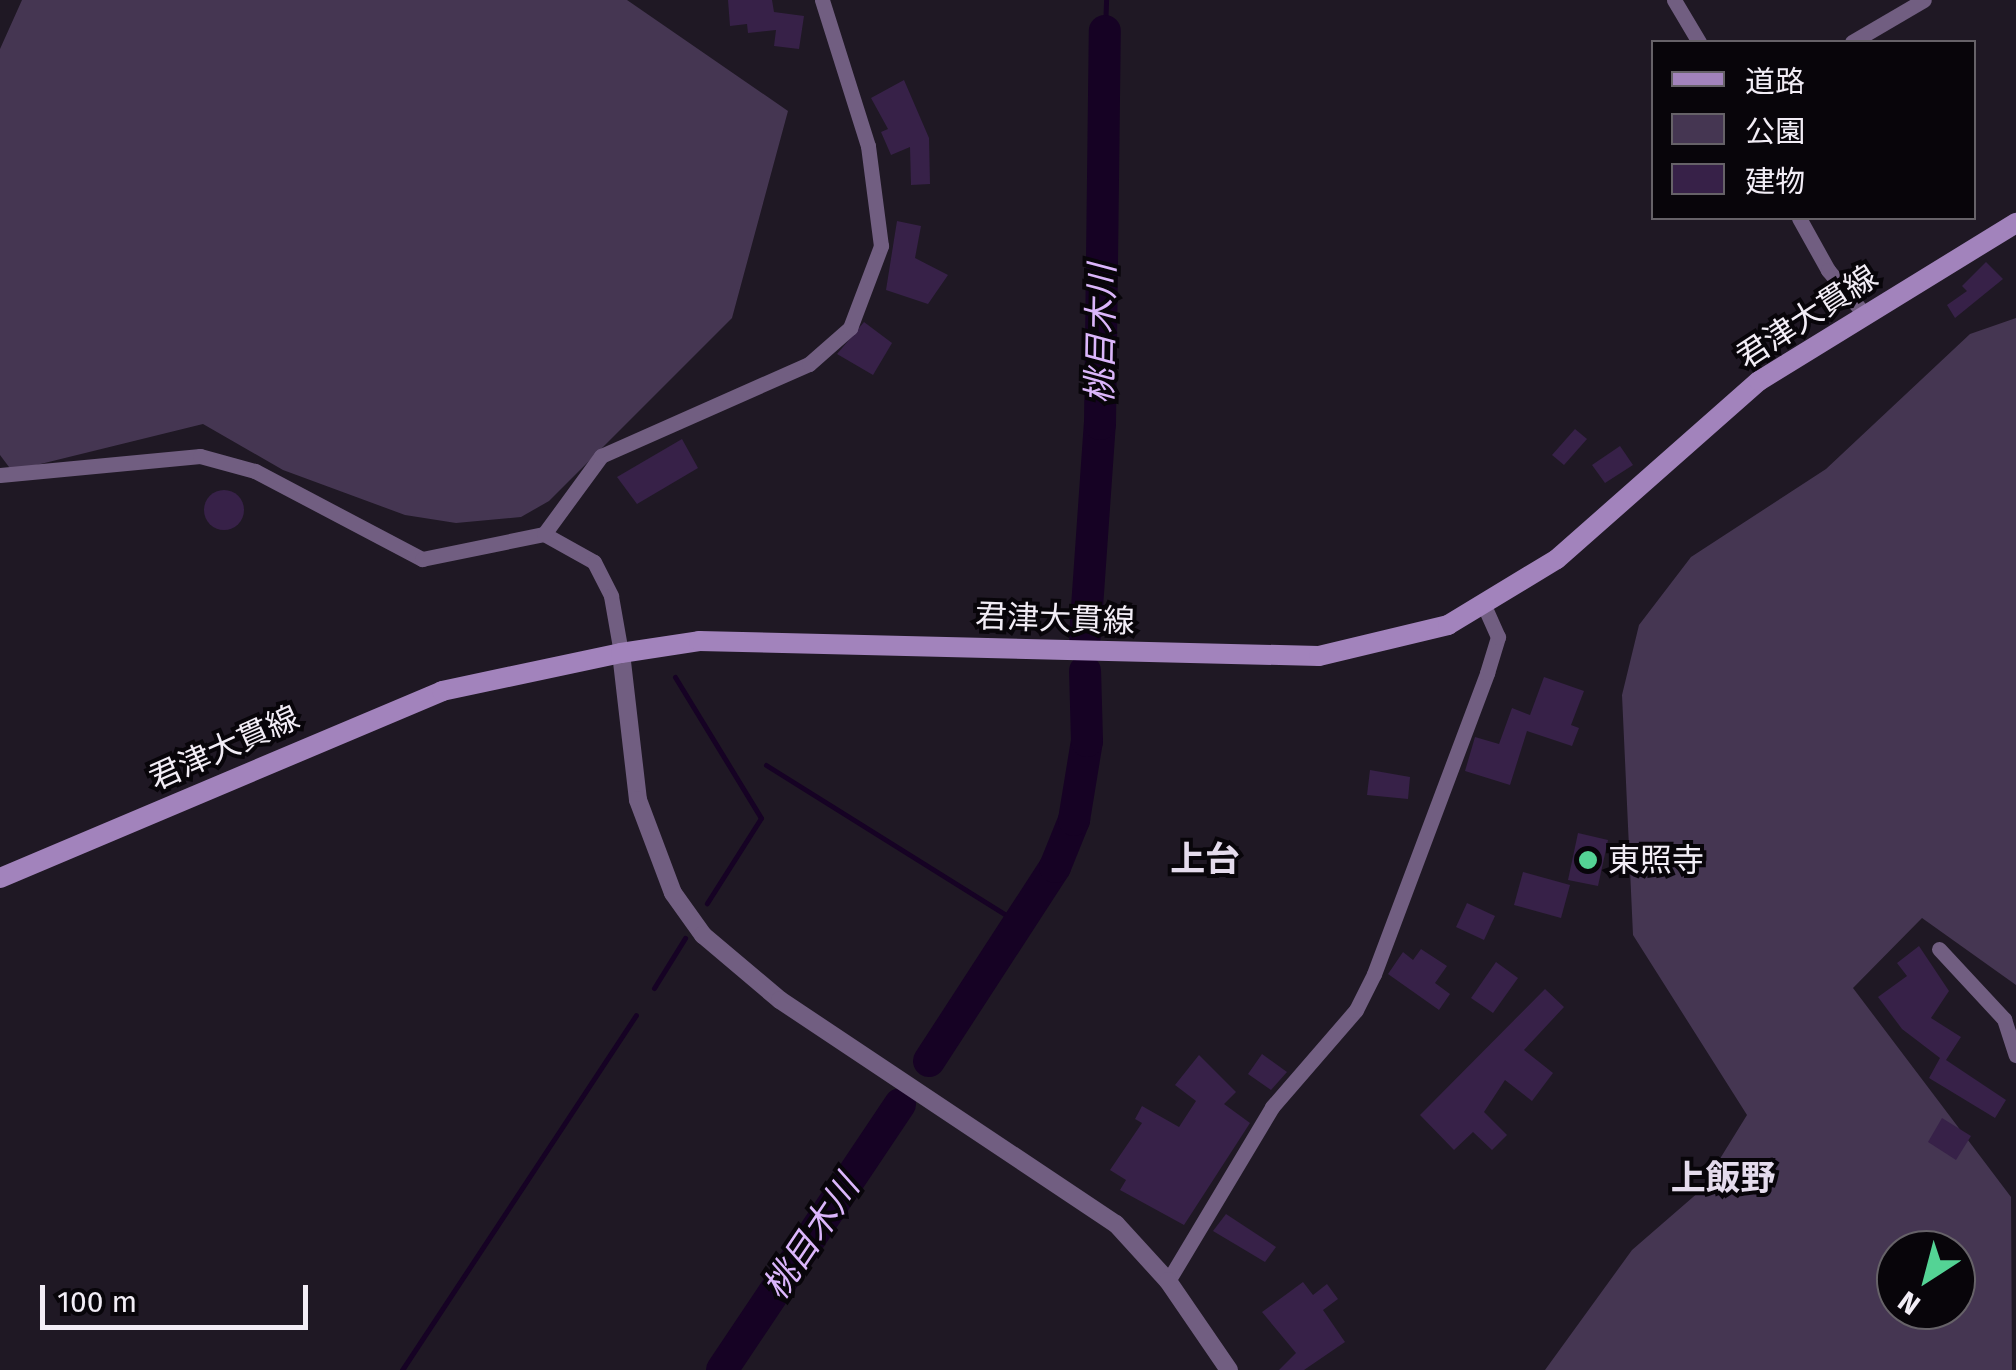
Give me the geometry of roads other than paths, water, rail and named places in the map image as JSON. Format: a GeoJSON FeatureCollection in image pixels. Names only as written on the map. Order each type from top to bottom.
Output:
{"type":"FeatureCollection","features":[{"type":"Feature","properties":{"kind":"main road","name":"君津大貫線"},"geometry":{"type":"LineString","coordinates":[[0,878],[442,691],[621,653],[715,641],[1319,656],[1378,646],[1485,608],[1556,559],[1759,381],[2016,224]]}},
{"type":"Feature","properties":{"kind":"street"},"geometry":{"type":"LineString","coordinates":[[544,534],[601,456],[810,364],[850,328],[864,302],[881,246],[876,199],[868,146],[822,0]]}},
{"type":"Feature","properties":{"kind":"street"},"geometry":{"type":"LineString","coordinates":[[1674,0],[1699,40]]}},
{"type":"Feature","properties":{"kind":"street"},"geometry":{"type":"LineString","coordinates":[[1855,40],[1924,0]]}},
{"type":"Feature","properties":{"kind":"street"},"geometry":{"type":"LineString","coordinates":[[1800,220],[1828,270],[1864,314]]}},
{"type":"Feature","properties":{"kind":"street"},"geometry":{"type":"LineString","coordinates":[[0,476],[200,456],[256,471],[422,559],[544,534],[594,562],[611,596],[638,800],[673,894],[704,934],[780,1000],[1116,1224],[1168,1281],[1229,1370]]}},
{"type":"Feature","properties":{"kind":"street"},"geometry":{"type":"LineString","coordinates":[[1168,1281],[1272,1108],[1356,1010],[1374,974],[1493,655],[1498,637],[1485,608]]}},
{"type":"Feature","properties":{"kind":"street"},"geometry":{"type":"LineString","coordinates":[[1939,948],[2004,1019],[2016,1055]]}},
{"type":"Feature","properties":{"kind":"waterway"},"geometry":{"type":"LineString","coordinates":[[1105,31],[1106,0]]}},
{"type":"Feature","properties":{"kind":"waterway","name":"桃目木川"},"geometry":{"type":"LineString","coordinates":[[1085,636],[1100,424],[1105,31]]}},
{"type":"Feature","properties":{"kind":"waterway","name":"桃目木川"},"geometry":{"type":"LineString","coordinates":[[929,1061],[1055,867],[1074,820],[1087,741],[1085,671]]}},
{"type":"Feature","properties":{"kind":"waterway"},"geometry":{"type":"LineString","coordinates":[[675,677],[761,818],[707,903]]}},
{"type":"Feature","properties":{"kind":"waterway"},"geometry":{"type":"LineString","coordinates":[[766,765],[1019,923]]}},
{"type":"Feature","properties":{"kind":"waterway"},"geometry":{"type":"LineString","coordinates":[[654,988],[685,938]]}},
{"type":"Feature","properties":{"kind":"waterway"},"geometry":{"type":"LineString","coordinates":[[402,1370],[636,1015]]}},
{"type":"Feature","properties":{"kind":"waterway","name":"桃目木川"},"geometry":{"type":"LineString","coordinates":[[722,1370],[900,1104]]}},
{"type":"Feature","properties":{"kind":"place","name":"東照寺"},"geometry":{"type":"Point","coordinates":[1588,860]}},
{"type":"Feature","properties":{"kind":"district","name":"上台"},"geometry":{"type":"Point","coordinates":[1205,859]}},
{"type":"Feature","properties":{"kind":"district","name":"上飯野"},"geometry":{"type":"Point","coordinates":[1723,1178]}}]}
